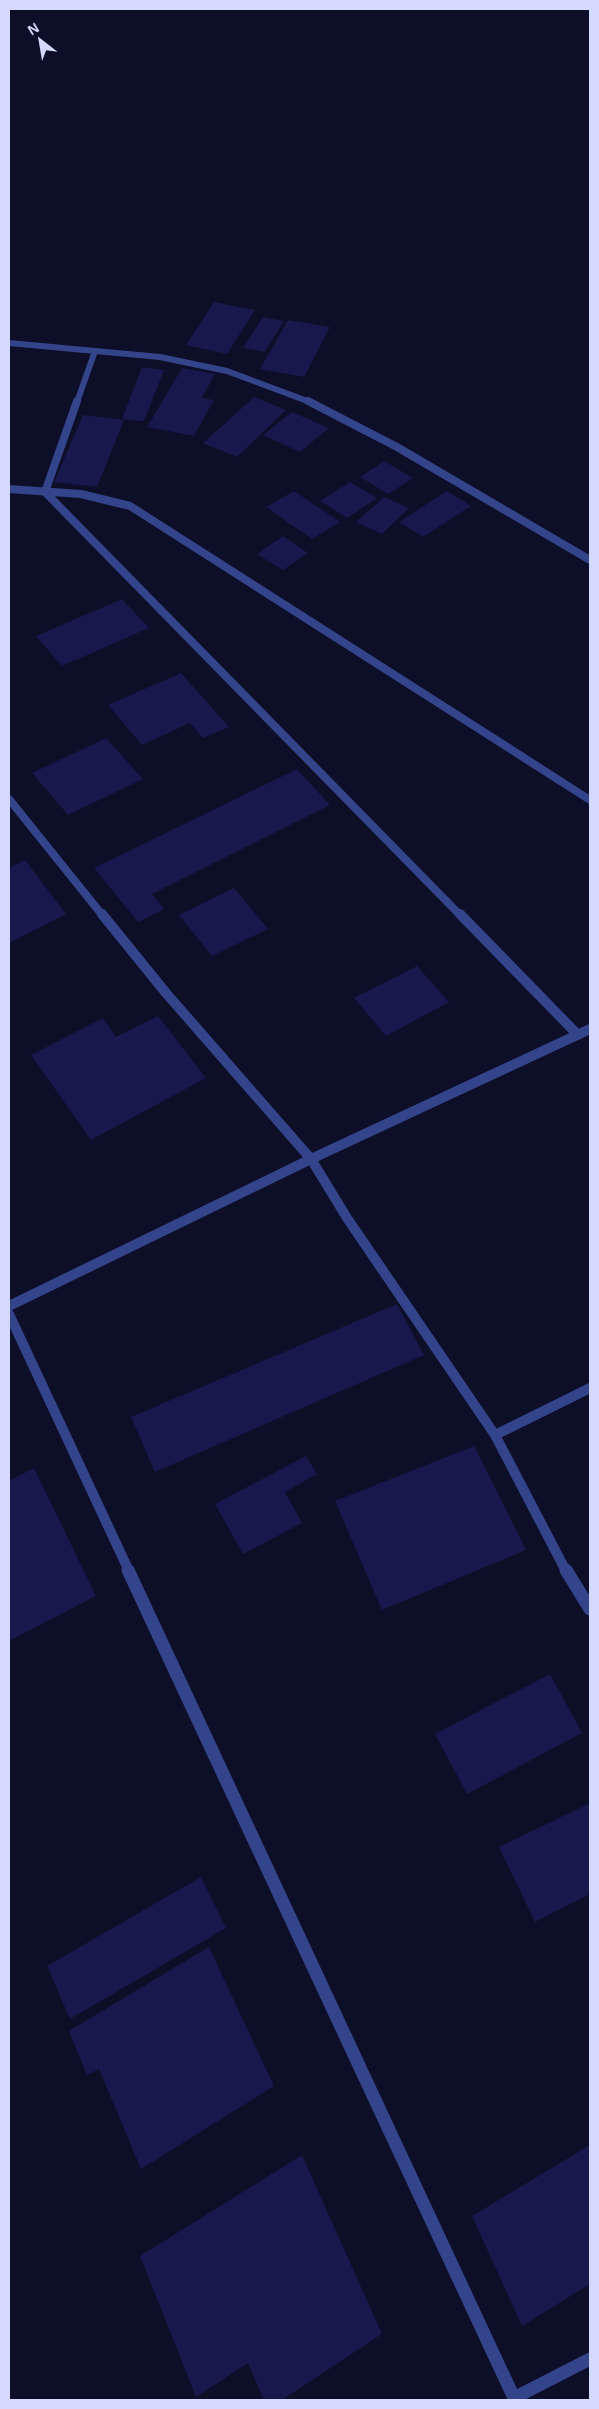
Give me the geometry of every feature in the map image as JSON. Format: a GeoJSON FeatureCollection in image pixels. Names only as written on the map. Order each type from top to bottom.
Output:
{"type":"FeatureCollection","features":[{"type":"Feature","properties":{"kind":"street"},"geometry":{"type":"LineString","coordinates":[[9,343],[160,357],[227,371],[306,400],[397,447],[590,560]]}},
{"type":"Feature","properties":{"kind":"street"},"geometry":{"type":"LineString","coordinates":[[45,492],[95,351]]}},
{"type":"Feature","properties":{"kind":"street"},"geometry":{"type":"LineString","coordinates":[[9,489],[81,494],[130,506],[590,800]]}},
{"type":"Feature","properties":{"kind":"street"},"geometry":{"type":"LineString","coordinates":[[45,492],[578,1036]]}},
{"type":"Feature","properties":{"kind":"street"},"geometry":{"type":"LineString","coordinates":[[9,799],[166,993],[310,1159],[347,1218],[495,1436],[560,1563],[590,1609]]}},
{"type":"Feature","properties":{"kind":"street"},"geometry":{"type":"LineString","coordinates":[[9,1306],[310,1159],[590,1029]]}},
{"type":"Feature","properties":{"kind":"street"},"geometry":{"type":"LineString","coordinates":[[9,1314],[515,2400],[590,2359]]}},
{"type":"Feature","properties":{"kind":"street"},"geometry":{"type":"LineString","coordinates":[[495,1436],[590,1388]]}},
{"type":"Feature","properties":{"kind":"building"},"geometry":{"type":"Polygon","coordinates":[[[214,302],[255,310],[227,354],[186,345],[214,302]]]}},
{"type":"Feature","properties":{"kind":"building"},"geometry":{"type":"Polygon","coordinates":[[[263,317],[284,321],[265,352],[243,348],[263,317]]]}},
{"type":"Feature","properties":{"kind":"building"},"geometry":{"type":"Polygon","coordinates":[[[288,320],[330,327],[304,377],[260,369],[288,320]]]}},
{"type":"Feature","properties":{"kind":"building"},"geometry":{"type":"Polygon","coordinates":[[[142,367],[164,370],[144,421],[122,419],[142,367]]]}},
{"type":"Feature","properties":{"kind":"building"},"geometry":{"type":"Polygon","coordinates":[[[182,368],[215,374],[202,398],[214,400],[194,436],[147,427],[182,368]]]}},
{"type":"Feature","properties":{"kind":"building"},"geometry":{"type":"Polygon","coordinates":[[[254,397],[286,410],[237,457],[203,443],[254,397]]]}},
{"type":"Feature","properties":{"kind":"building"},"geometry":{"type":"Polygon","coordinates":[[[292,412],[329,428],[300,452],[263,435],[292,412]]]}},
{"type":"Feature","properties":{"kind":"building"},"geometry":{"type":"Polygon","coordinates":[[[83,415],[124,420],[97,487],[54,482],[83,415]]]}},
{"type":"Feature","properties":{"kind":"building"},"geometry":{"type":"Polygon","coordinates":[[[384,461],[413,478],[388,494],[360,477],[384,461]]]}},
{"type":"Feature","properties":{"kind":"building"},"geometry":{"type":"Polygon","coordinates":[[[350,482],[377,498],[347,518],[320,501],[350,482]]]}},
{"type":"Feature","properties":{"kind":"building"},"geometry":{"type":"Polygon","coordinates":[[[294,491],[340,522],[312,539],[266,507],[294,491]]]}},
{"type":"Feature","properties":{"kind":"building"},"geometry":{"type":"Polygon","coordinates":[[[447,491],[471,506],[423,537],[399,522],[447,491]]]}},
{"type":"Feature","properties":{"kind":"building"},"geometry":{"type":"Polygon","coordinates":[[[384,497],[409,508],[382,534],[356,522],[384,497]]]}},
{"type":"Feature","properties":{"kind":"building"},"geometry":{"type":"Polygon","coordinates":[[[283,536],[308,553],[283,570],[257,554],[283,536]]]}},
{"type":"Feature","properties":{"kind":"building"},"geometry":{"type":"Polygon","coordinates":[[[122,599],[149,628],[62,666],[36,636],[122,599]]]}},
{"type":"Feature","properties":{"kind":"building"},"geometry":{"type":"Polygon","coordinates":[[[181,673],[229,727],[203,738],[190,723],[142,745],[108,705],[181,673]]]}},
{"type":"Feature","properties":{"kind":"building"},"geometry":{"type":"Polygon","coordinates":[[[106,738],[143,779],[68,815],[32,773],[106,738]]]}},
{"type":"Feature","properties":{"kind":"building"},"geometry":{"type":"Polygon","coordinates":[[[297,769],[330,805],[152,894],[164,909],[138,922],[94,868],[297,769]]]}},
{"type":"Feature","properties":{"kind":"building"},"geometry":{"type":"Polygon","coordinates":[[[25,860],[66,914],[9,943],[9,868],[25,860]]]}},
{"type":"Feature","properties":{"kind":"building"},"geometry":{"type":"Polygon","coordinates":[[[234,888],[268,929],[212,956],[179,915],[234,888]]]}},
{"type":"Feature","properties":{"kind":"building"},"geometry":{"type":"Polygon","coordinates":[[[417,966],[449,1002],[386,1036],[354,998],[417,966]]]}},
{"type":"Feature","properties":{"kind":"building"},"geometry":{"type":"Polygon","coordinates":[[[158,1016],[206,1078],[91,1140],[31,1055],[103,1018],[116,1037],[158,1016]]]}},
{"type":"Feature","properties":{"kind":"building"},"geometry":{"type":"Polygon","coordinates":[[[397,1304],[424,1355],[155,1472],[131,1417],[397,1304]]]}},
{"type":"Feature","properties":{"kind":"building"},"geometry":{"type":"Polygon","coordinates":[[[474,1446],[526,1550],[382,1610],[335,1501],[474,1446]]]}},
{"type":"Feature","properties":{"kind":"building"},"geometry":{"type":"Polygon","coordinates":[[[306,1456],[317,1474],[285,1492],[302,1523],[243,1554],[215,1504],[306,1456]]]}},
{"type":"Feature","properties":{"kind":"building"},"geometry":{"type":"Polygon","coordinates":[[[34,1468],[96,1596],[9,1641],[9,1481],[34,1468]]]}},
{"type":"Feature","properties":{"kind":"building"},"geometry":{"type":"Polygon","coordinates":[[[550,1674],[582,1733],[467,1794],[435,1734],[550,1674]]]}},
{"type":"Feature","properties":{"kind":"building"},"geometry":{"type":"Polygon","coordinates":[[[590,1803],[590,1894],[535,1922],[499,1847],[590,1803]]]}},
{"type":"Feature","properties":{"kind":"building"},"geometry":{"type":"Polygon","coordinates":[[[201,1877],[226,1928],[70,2019],[47,1966],[201,1877]]]}},
{"type":"Feature","properties":{"kind":"building"},"geometry":{"type":"Polygon","coordinates":[[[209,1947],[274,2086],[141,2169],[99,2069],[87,2075],[69,2031],[209,1947]]]}},
{"type":"Feature","properties":{"kind":"building"},"geometry":{"type":"Polygon","coordinates":[[[590,2145],[590,2284],[522,2326],[472,2216],[590,2145]]]}},
{"type":"Feature","properties":{"kind":"building"},"geometry":{"type":"Polygon","coordinates":[[[302,2155],[382,2334],[282,2400],[264,2400],[248,2363],[196,2397],[140,2256],[302,2155]]]}}]}
